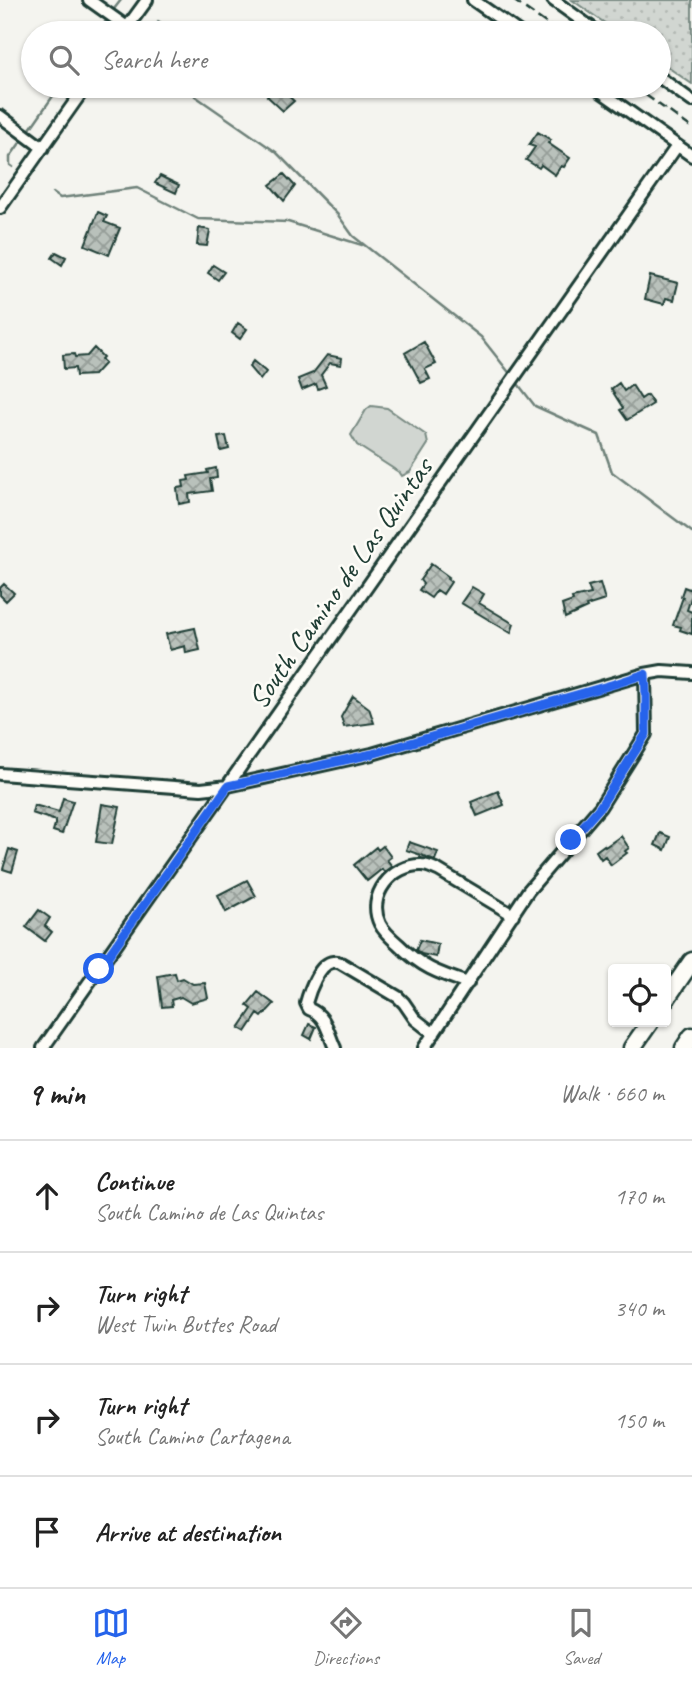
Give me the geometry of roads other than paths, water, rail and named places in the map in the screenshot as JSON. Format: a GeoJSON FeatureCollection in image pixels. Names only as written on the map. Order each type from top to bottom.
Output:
{"type":"FeatureCollection","features":[{"type":"Feature","properties":{"kind":"highway"},"geometry":{"type":"LineString","coordinates":[[671,992],[692,961]]}},
{"type":"Feature","properties":{"kind":"highway"},"geometry":{"type":"LineString","coordinates":[[632,1048],[647,1027]]}},
{"type":"Feature","properties":{"kind":"highway"},"geometry":{"type":"LineString","coordinates":[[684,1048],[692,1036]]}},
{"type":"Feature","properties":{"kind":"street"},"geometry":{"type":"LineString","coordinates":[[89,0],[114,21]]}},
{"type":"Feature","properties":{"kind":"street"},"geometry":{"type":"LineString","coordinates":[[131,21],[146,0]]}},
{"type":"Feature","properties":{"kind":"street"},"geometry":{"type":"LineString","coordinates":[[473,0],[503,21]]}},
{"type":"Feature","properties":{"kind":"street"},"geometry":{"type":"LineString","coordinates":[[553,0],[582,21]]}},
{"type":"Feature","properties":{"kind":"street"},"geometry":{"type":"LineString","coordinates":[[671,86],[692,101]]}},
{"type":"Feature","properties":{"kind":"street"},"geometry":{"type":"LineString","coordinates":[[0,208],[78,98]]}},
{"type":"Feature","properties":{"kind":"street"},"geometry":{"type":"LineString","coordinates":[[610,98],[692,156]]}},
{"type":"Feature","properties":{"kind":"street"},"geometry":{"type":"LineString","coordinates":[[0,116],[43,148]]}},
{"type":"Feature","properties":{"kind":"street","name":"South Camino de Las Quintas"},"geometry":{"type":"LineString","coordinates":[[43,1048],[677,146]]}},
{"type":"Feature","properties":{"kind":"street"},"geometry":{"type":"LineString","coordinates":[[0,774],[201,789],[228,786],[372,754],[645,674],[662,671],[692,673]]}},
{"type":"Feature","properties":{"kind":"street"},"geometry":{"type":"LineString","coordinates":[[424,1048],[528,891],[600,807],[646,734],[645,674]]}},
{"type":"Feature","properties":{"kind":"street"},"geometry":{"type":"LineString","coordinates":[[468,984],[424,966],[387,935],[380,925],[376,907],[378,894],[383,886],[402,869],[424,865],[438,870],[513,915]]}},
{"type":"Feature","properties":{"kind":"street"},"geometry":{"type":"LineString","coordinates":[[335,1048],[323,1018],[309,1009],[306,1003],[311,986],[323,968],[335,961],[398,998],[415,1019],[434,1034]]}},
{"type":"Feature","properties":{"kind":"waterway"},"geometry":{"type":"LineString","coordinates":[[114,9],[121,0]]}},
{"type":"Feature","properties":{"kind":"waterway"},"geometry":{"type":"LineString","coordinates":[[30,129],[52,98]]}},
{"type":"Feature","properties":{"kind":"waterway"},"geometry":{"type":"LineString","coordinates":[[198,98],[276,152],[338,215],[353,236],[481,337],[511,375]]}},
{"type":"Feature","properties":{"kind":"waterway"},"geometry":{"type":"LineString","coordinates":[[13,167],[10,165],[10,157],[22,140]]}},
{"type":"Feature","properties":{"kind":"waterway"},"geometry":{"type":"LineString","coordinates":[[53,193],[60,198],[137,188],[198,219],[288,222],[362,245]]}},
{"type":"Feature","properties":{"kind":"waterway"},"geometry":{"type":"LineString","coordinates":[[515,380],[535,406],[599,435],[612,472],[692,532]]}},
{"type":"Feature","properties":{"kind":"railway"},"geometry":{"type":"LineString","coordinates":[[513,0],[543,21]]}},
{"type":"Feature","properties":{"kind":"railway"},"geometry":{"type":"LineString","coordinates":[[650,98],[692,128]]}}]}
